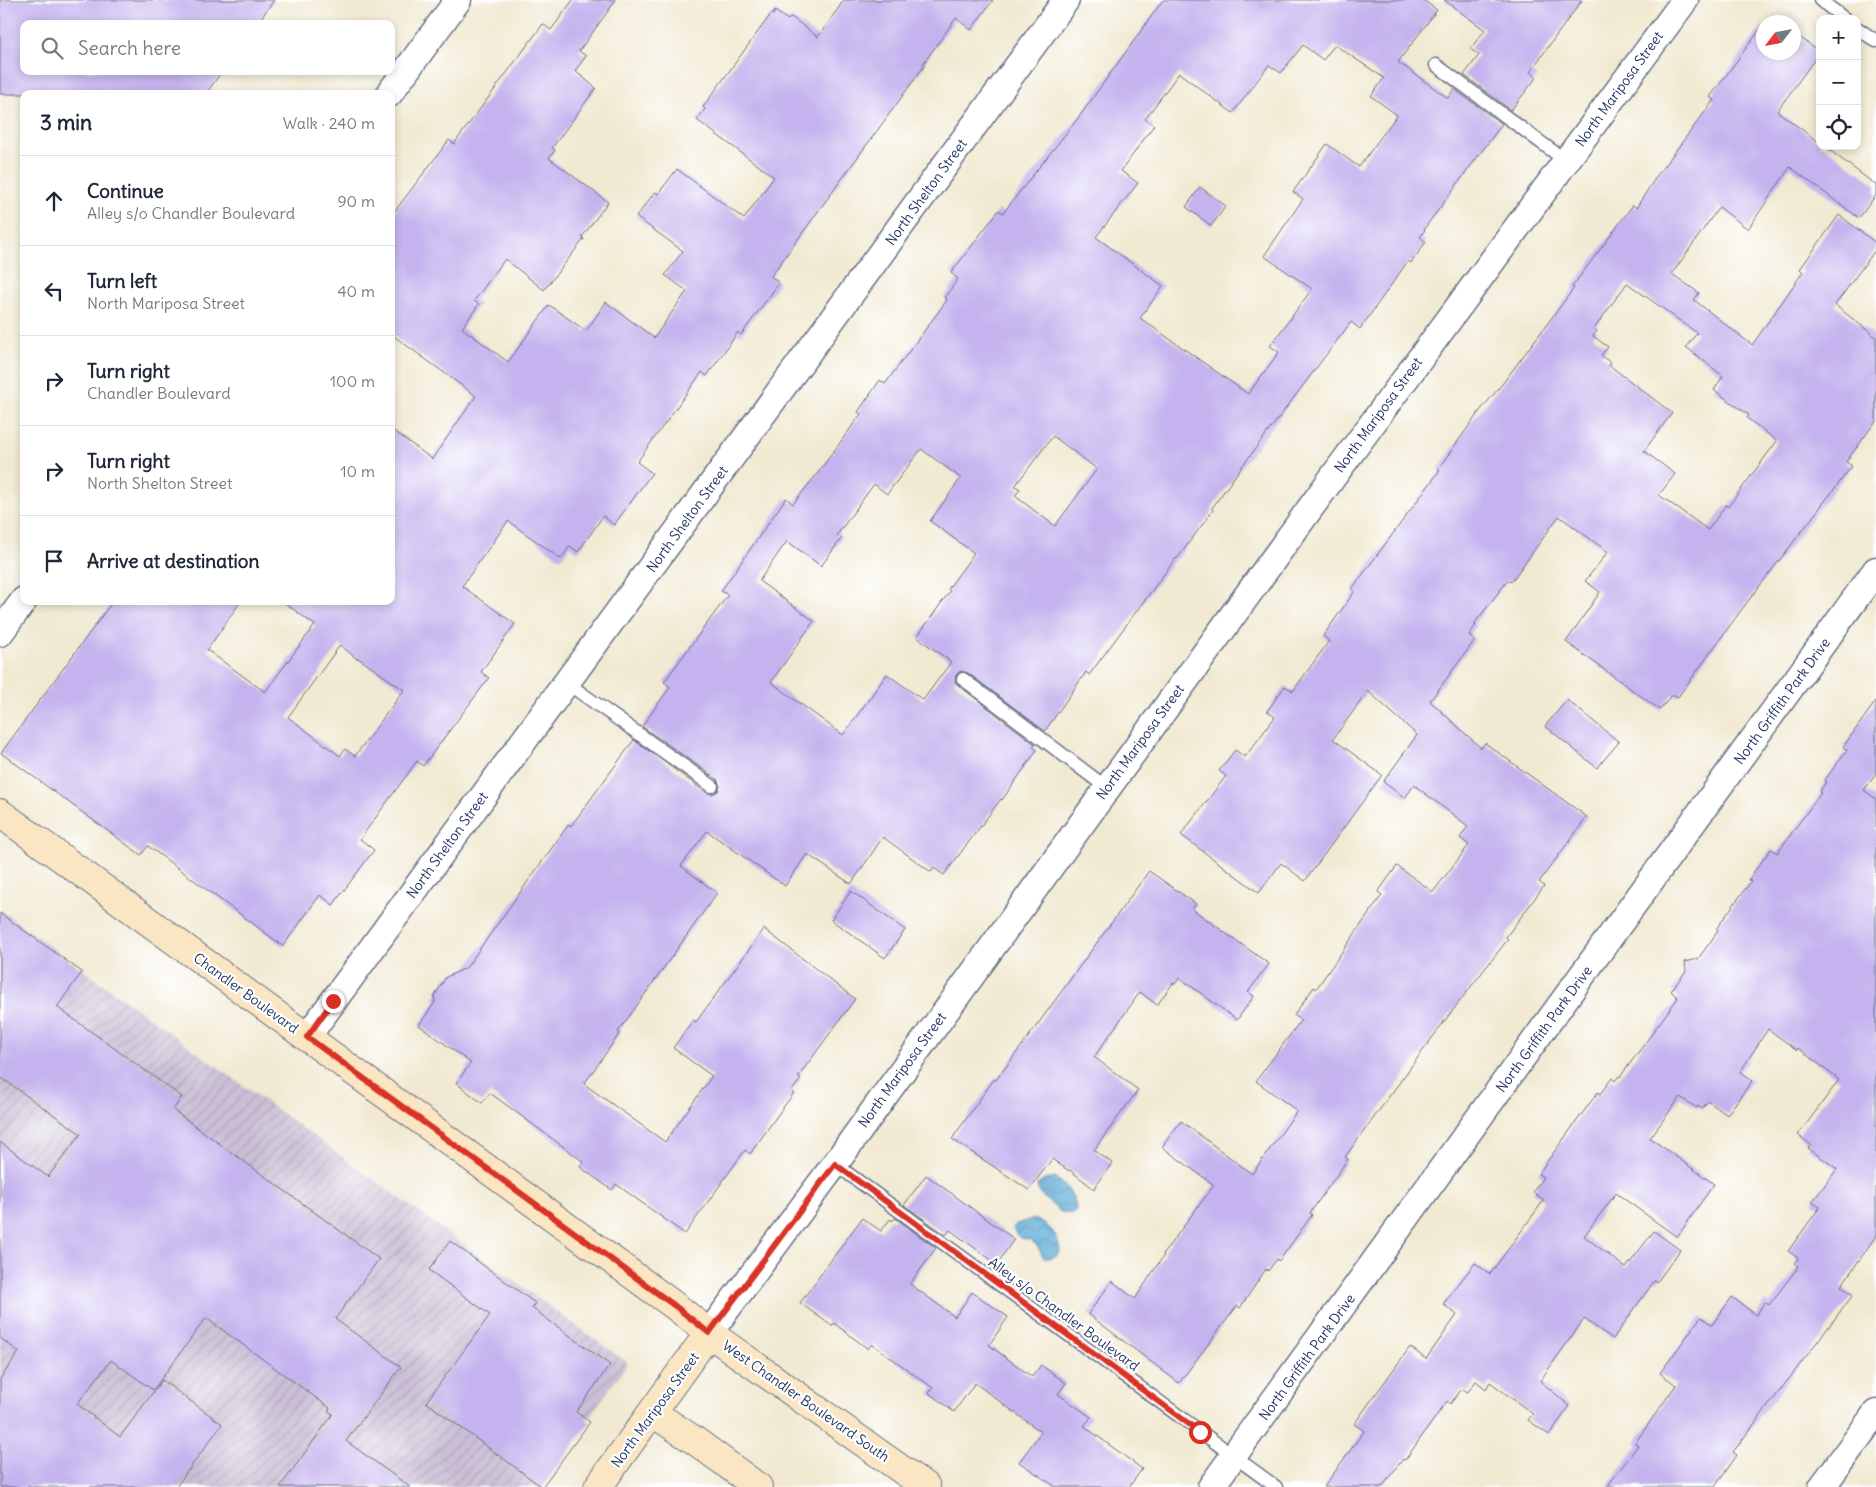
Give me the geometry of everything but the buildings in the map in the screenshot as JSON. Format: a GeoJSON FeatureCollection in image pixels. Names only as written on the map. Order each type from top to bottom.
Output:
{"type":"FeatureCollection","features":[{"type":"Feature","properties":{"kind":"street"},"geometry":{"type":"LineString","coordinates":[[392,90],[458,0]]}},
{"type":"Feature","properties":{"kind":"street","name":"North Shelton Street"},"geometry":{"type":"LineString","coordinates":[[307,1037],[1066,0]]}},
{"type":"Feature","properties":{"kind":"street","name":"North Mariposa Street"},"geometry":{"type":"LineString","coordinates":[[598,1487],[709,1333],[835,1164],[1440,330],[1685,0]]}},
{"type":"Feature","properties":{"kind":"street","name":"North Griffith Park Drive"},"geometry":{"type":"LineString","coordinates":[[1212,1487],[1876,570]]}},
{"type":"Feature","properties":{"kind":"street"},"geometry":{"type":"LineString","coordinates":[[0,633],[20,605]]}},
{"type":"Feature","properties":{"kind":"street","name":"Chandler Boulevard"},"geometry":{"type":"LineString","coordinates":[[0,813],[675,1306],[709,1333]]}},
{"type":"Feature","properties":{"kind":"street","name":"West Chandler Boulevard South"},"geometry":{"type":"LineString","coordinates":[[709,1333],[926,1487]]}},
{"type":"Feature","properties":{"kind":"street"},"geometry":{"type":"LineString","coordinates":[[653,1413],[694,1440],[758,1487]]}},
{"type":"Feature","properties":{"kind":"street"},"geometry":{"type":"LineString","coordinates":[[1822,1487],[1876,1413]]}},
{"type":"Feature","properties":{"kind":"lane"},"geometry":{"type":"LineString","coordinates":[[1820,0],[1840,15]]}},
{"type":"Feature","properties":{"kind":"lane"},"geometry":{"type":"LineString","coordinates":[[1861,31],[1876,42]]}},
{"type":"Feature","properties":{"kind":"lane"},"geometry":{"type":"LineString","coordinates":[[1436,64],[1566,161]]}},
{"type":"Feature","properties":{"kind":"lane"},"geometry":{"type":"LineString","coordinates":[[963,679],[1107,788]]}},
{"type":"Feature","properties":{"kind":"lane"},"geometry":{"type":"LineString","coordinates":[[567,683],[712,786]]}},
{"type":"Feature","properties":{"kind":"lane","name":"Alley s/o Chandler Boulevard"},"geometry":{"type":"LineString","coordinates":[[835,1164],[1276,1487]]}},
{"type":"Feature","properties":{"kind":"shaded area"},"geometry":{"type":"Polygon","coordinates":[[[0,910],[628,1363],[539,1487],[0,1487],[0,910]]]}},
{"type":"Feature","properties":{"kind":"water"},"geometry":{"type":"Polygon","coordinates":[[[1055,1178],[1066,1187],[1075,1201],[1076,1210],[1072,1214],[1060,1212],[1042,1196],[1038,1189],[1037,1185],[1044,1180],[1055,1178]]]}},
{"type":"Feature","properties":{"kind":"water"},"geometry":{"type":"Polygon","coordinates":[[[1032,1219],[1043,1223],[1055,1235],[1060,1252],[1055,1256],[1044,1258],[1035,1244],[1020,1238],[1015,1233],[1013,1228],[1016,1224],[1032,1219]]]}},
{"type":"Feature","properties":{"kind":"route"},"geometry":{"type":"LineString","coordinates":[[333,1001],[307,1037],[675,1306],[709,1333],[835,1164],[1200,1432]]}}]}
